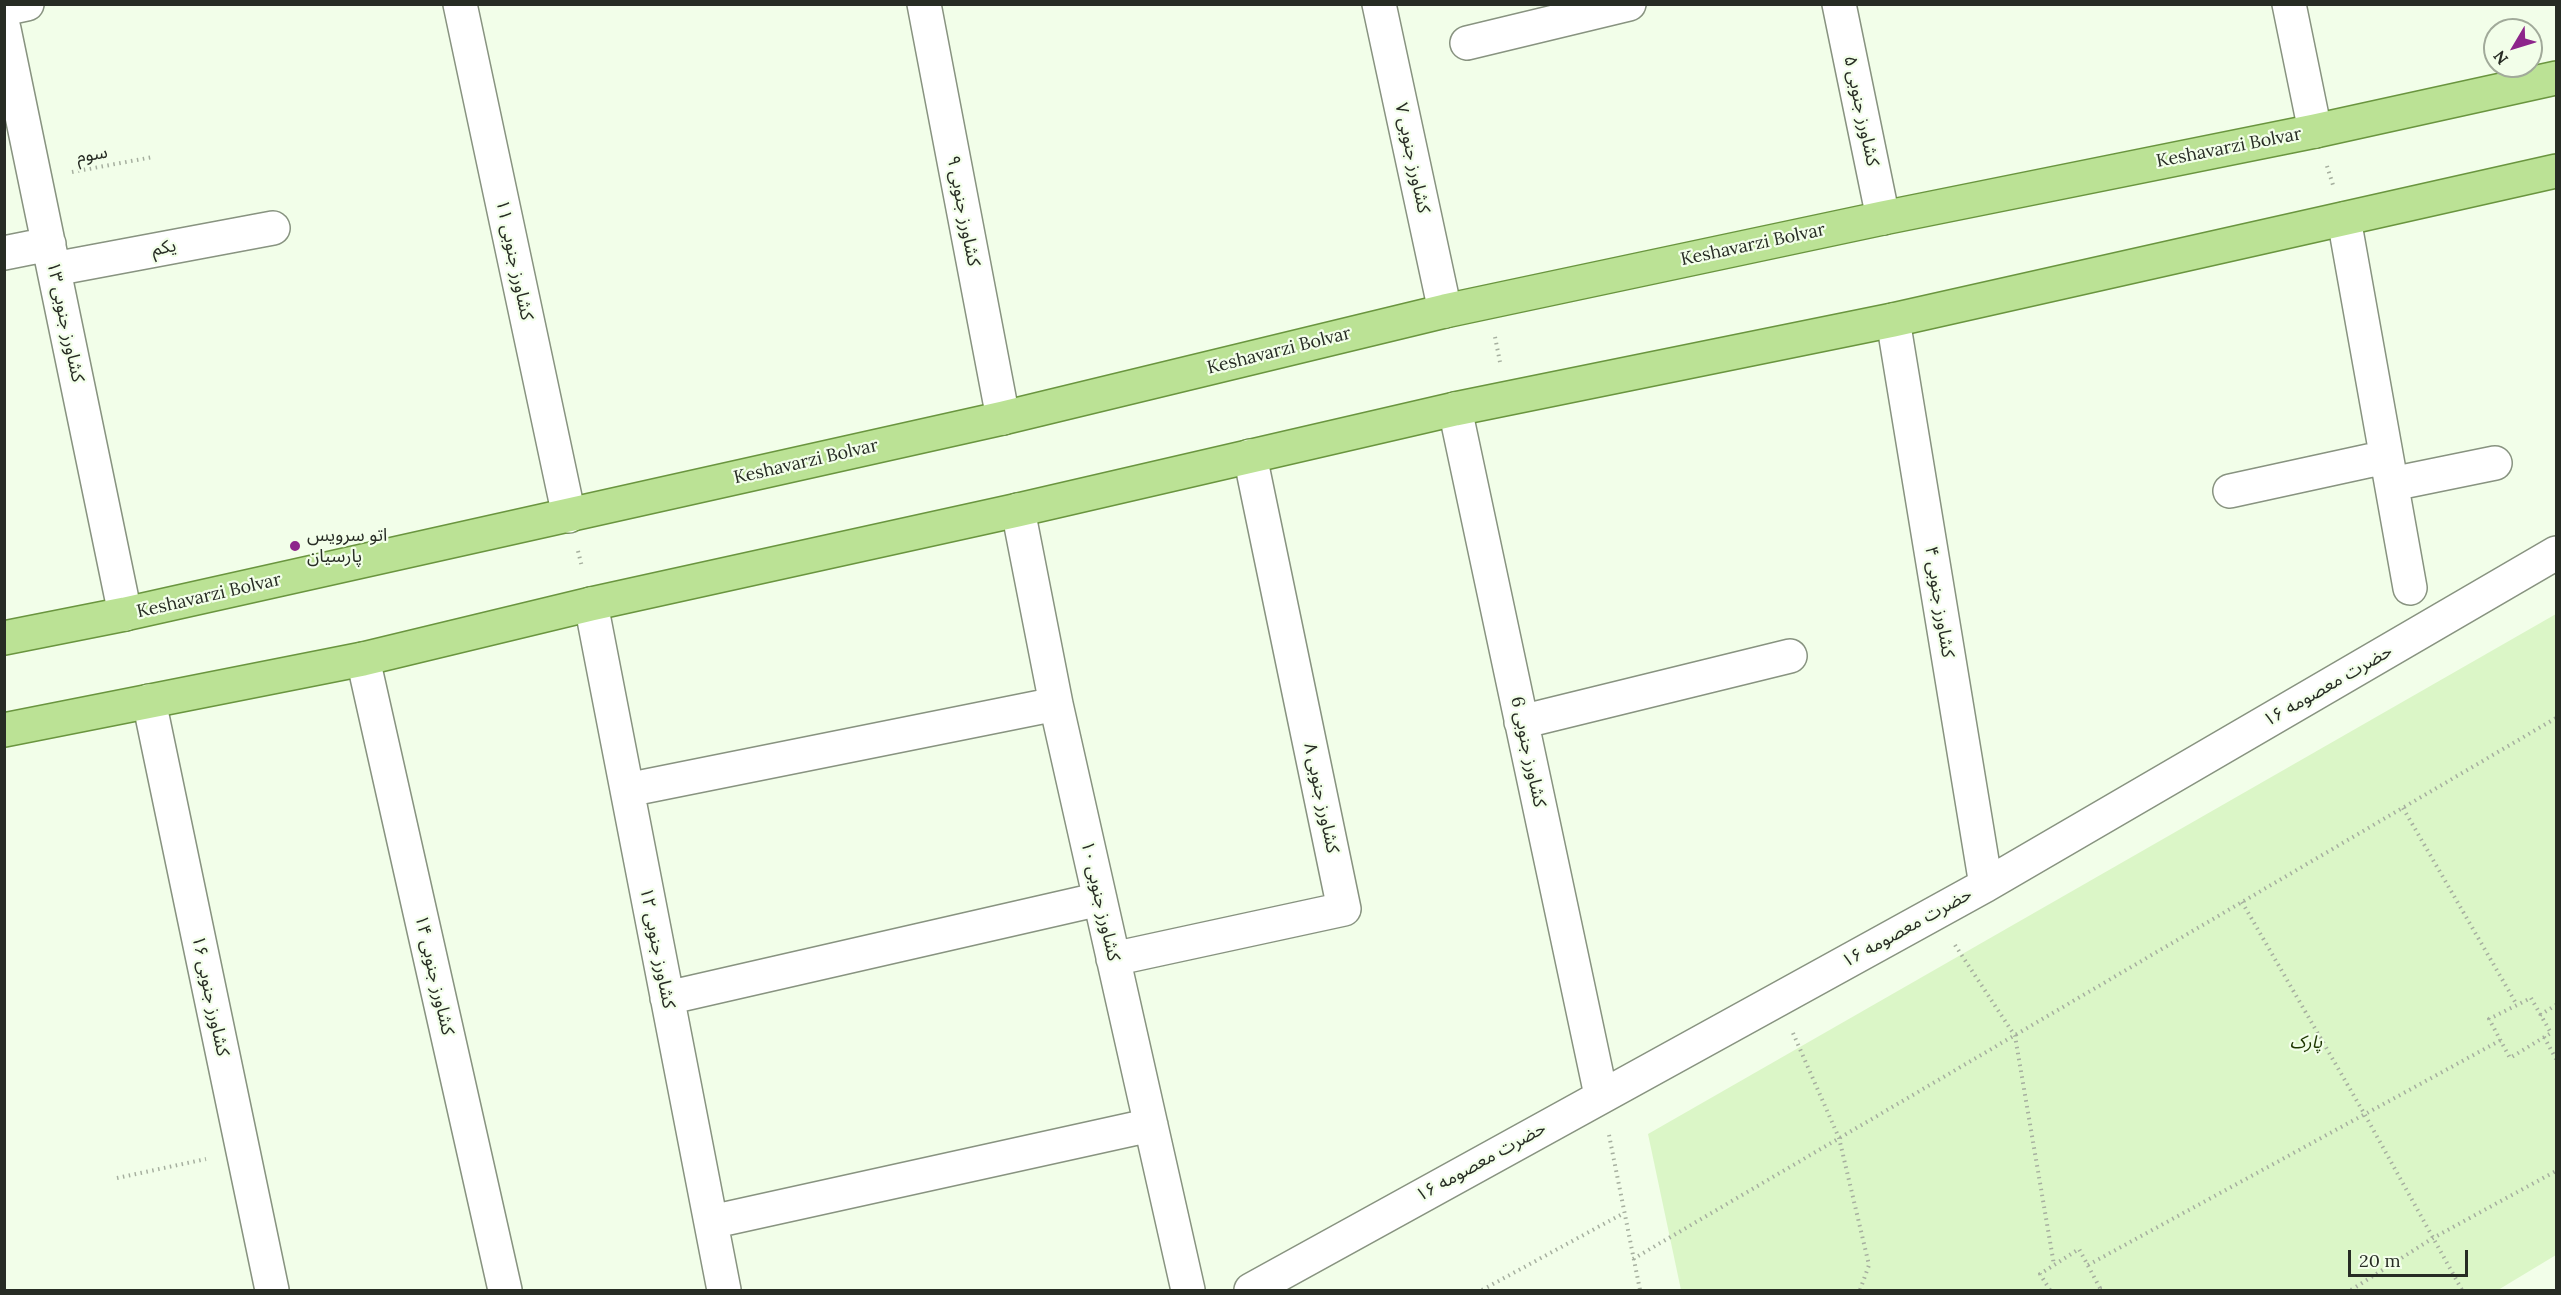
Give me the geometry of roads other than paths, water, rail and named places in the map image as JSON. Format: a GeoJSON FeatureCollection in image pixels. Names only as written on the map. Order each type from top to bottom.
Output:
{"type":"FeatureCollection","features":[{"type":"Feature","properties":{"kind":"main road","name":"Keshavarzi Bolvar"},"geometry":{"type":"LineString","coordinates":[[4,638],[125,615],[1003,418],[1445,311],[1884,218],[2315,131],[2556,78]]}},
{"type":"Feature","properties":{"kind":"main road"},"geometry":{"type":"LineString","coordinates":[[4,730],[363,659],[591,604],[1018,510],[1455,409],[1893,320],[2556,171]]}},
{"type":"Feature","properties":{"kind":"street"},"geometry":{"type":"LineString","coordinates":[[4,9],[27,4]]}},
{"type":"Feature","properties":{"kind":"street","name":"کشاورز جنوبی ۱۱"},"geometry":{"type":"LineString","coordinates":[[460,4],[569,516]]}},
{"type":"Feature","properties":{"kind":"street","name":"کشاورز جنوبی ۹"},"geometry":{"type":"LineString","coordinates":[[924,4],[1003,418]]}},
{"type":"Feature","properties":{"kind":"street","name":"کشاورز جنوبی ۷"},"geometry":{"type":"LineString","coordinates":[[1379,4],[1445,311]]}},
{"type":"Feature","properties":{"kind":"street"},"geometry":{"type":"LineString","coordinates":[[1467,43],[1629,4]]}},
{"type":"Feature","properties":{"kind":"street","name":"کشاورز جنوبی ۵"},"geometry":{"type":"LineString","coordinates":[[1839,4],[1884,218]]}},
{"type":"Feature","properties":{"kind":"street"},"geometry":{"type":"LineString","coordinates":[[2289,4],[2315,131]]}},
{"type":"Feature","properties":{"kind":"street","name":"کشاورز جنوبی ۱۳"},"geometry":{"type":"LineString","coordinates":[[4,29],[125,615]]}},
{"type":"Feature","properties":{"kind":"street"},"geometry":{"type":"LineString","coordinates":[[2344,219],[2410,588]]}},
{"type":"Feature","properties":{"kind":"street","name":"یکم"},"geometry":{"type":"LineString","coordinates":[[4,253],[52,257],[273,228]]}},
{"type":"Feature","properties":{"kind":"street","name":"کشاورز جنوبی ۴"},"geometry":{"type":"LineString","coordinates":[[1893,320],[1986,885]]}},
{"type":"Feature","properties":{"kind":"street","name":"کشاورز جنوبی 6"},"geometry":{"type":"LineString","coordinates":[[1455,409],[1601,1095]]}},
{"type":"Feature","properties":{"kind":"street","name":"کشاورز جنوبی ۸"},"geometry":{"type":"LineString","coordinates":[[1113,958],[1344,909],[1250,456]]}},
{"type":"Feature","properties":{"kind":"street"},"geometry":{"type":"LineString","coordinates":[[2230,491],[2389,470],[2495,463]]}},
{"type":"Feature","properties":{"kind":"street","name":"کشاورز جنوبی ۱۰"},"geometry":{"type":"LineString","coordinates":[[1018,510],[1056,704],[1188,1290]]}},
{"type":"Feature","properties":{"kind":"street","name":"حضرت معصومه ۱۶"},"geometry":{"type":"LineString","coordinates":[[1251,1290],[1601,1095],[1986,885],[2556,553]]}},
{"type":"Feature","properties":{"kind":"street","name":"کشاورز جنوبی ۱۲"},"geometry":{"type":"LineString","coordinates":[[591,604],[724,1290]]}},
{"type":"Feature","properties":{"kind":"street"},"geometry":{"type":"LineString","coordinates":[[1521,722],[1790,656]]}},
{"type":"Feature","properties":{"kind":"street","name":"کشاورز جنوبی ۱۴"},"geometry":{"type":"LineString","coordinates":[[363,659],[505,1290]]}},
{"type":"Feature","properties":{"kind":"street","name":"کشاورز جنوبی ۱۶"},"geometry":{"type":"LineString","coordinates":[[149,701],[272,1290]]}},
{"type":"Feature","properties":{"kind":"street"},"geometry":{"type":"LineString","coordinates":[[627,790],[1056,704]]}},
{"type":"Feature","properties":{"kind":"street"},"geometry":{"type":"LineString","coordinates":[[667,998],[1100,899]]}},
{"type":"Feature","properties":{"kind":"street"},"geometry":{"type":"LineString","coordinates":[[711,1222],[1151,1125]]}},
{"type":"Feature","properties":{"kind":"place","name":"اتو سرویس پارسیان"},"geometry":{"type":"Point","coordinates":[295,546]}},
{"type":"Feature","properties":{"kind":"park label","name":"پارک"},"geometry":{"type":"Point","coordinates":[2306,1043]}}]}
